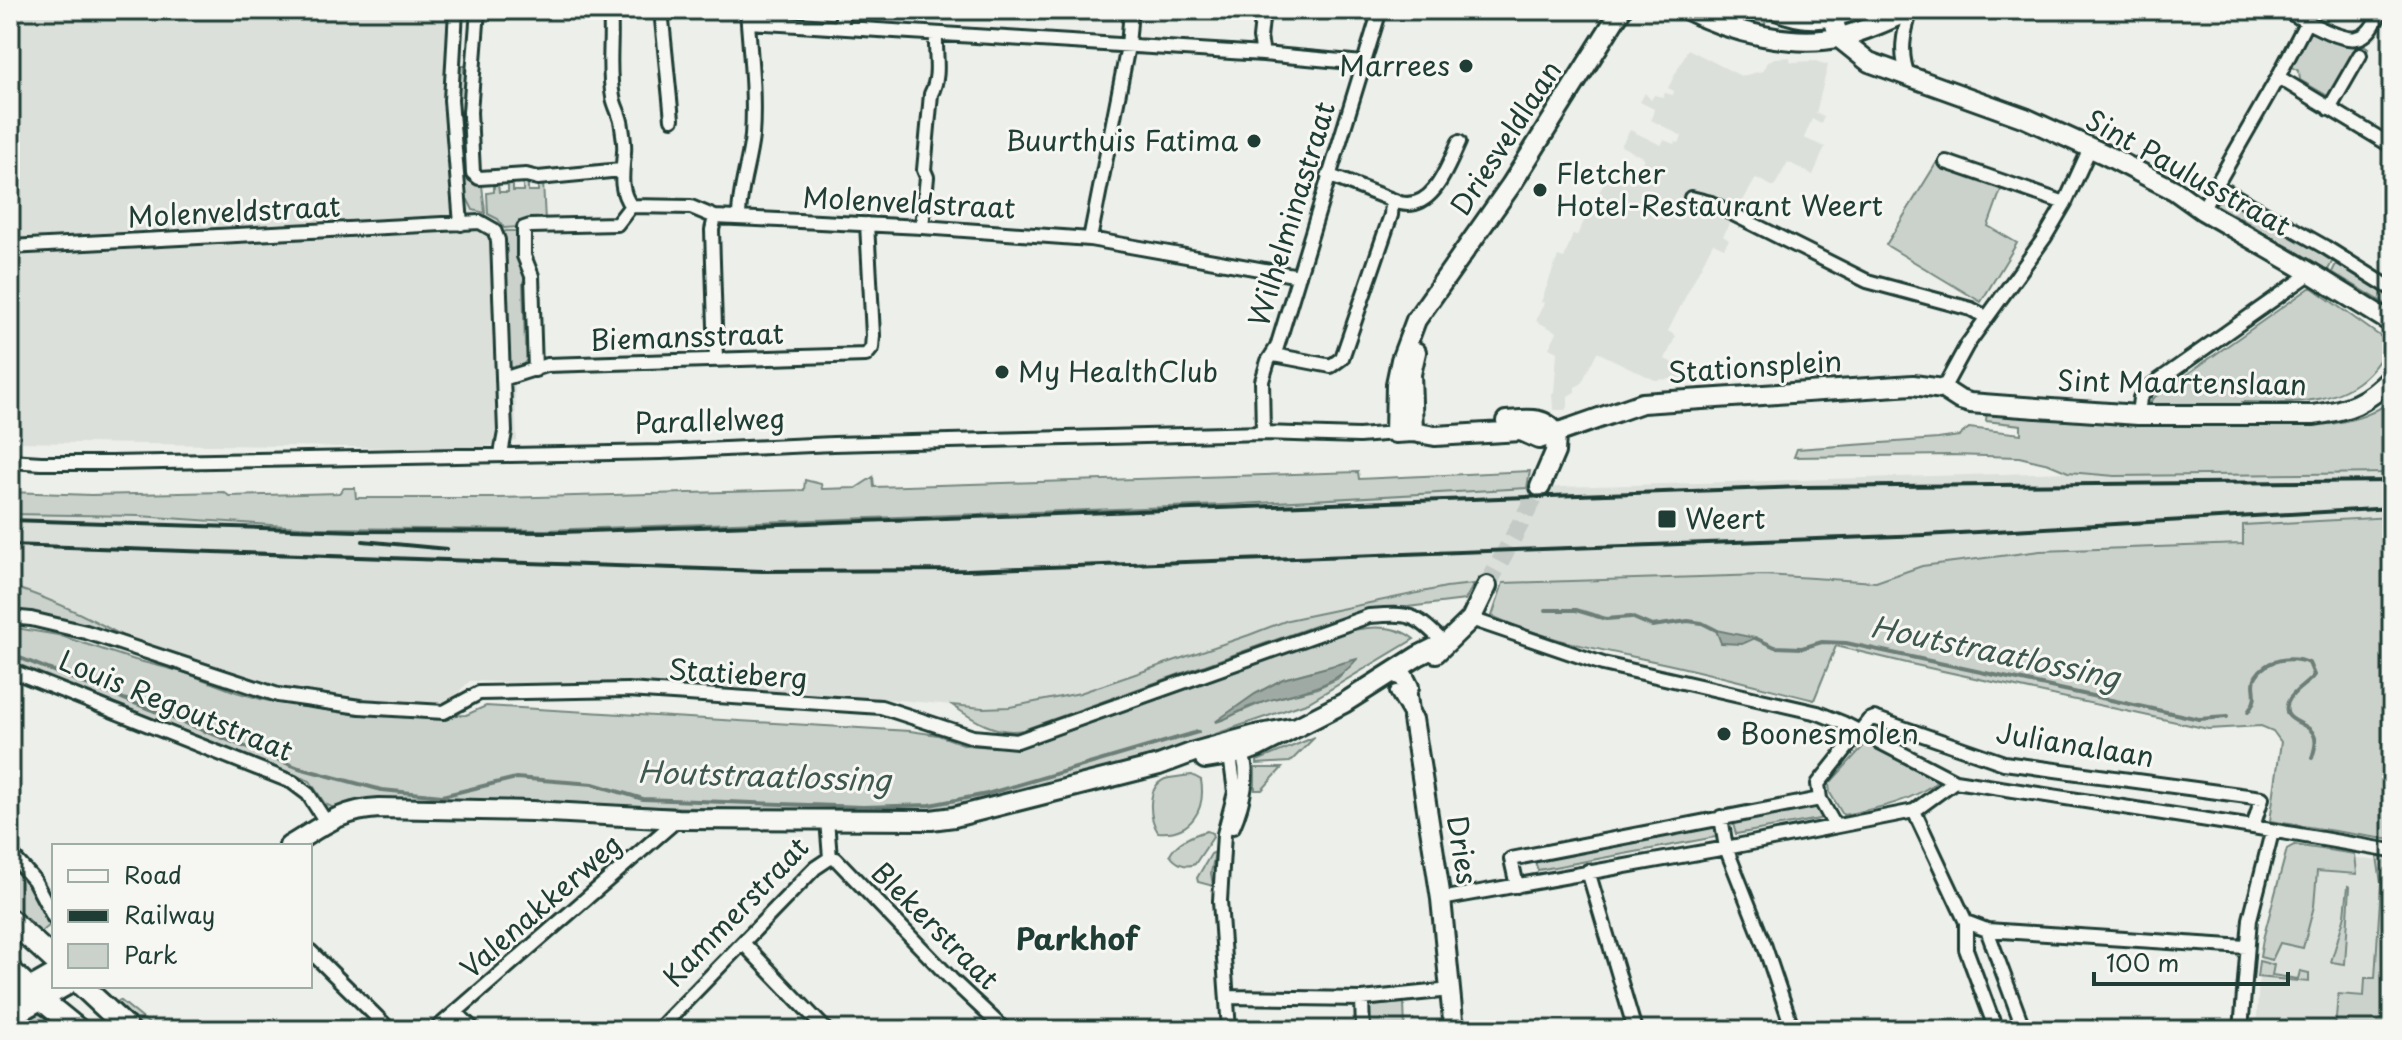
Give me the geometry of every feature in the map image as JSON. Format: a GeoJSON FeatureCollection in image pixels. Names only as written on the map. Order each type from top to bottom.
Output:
{"type":"FeatureCollection","features":[{"type":"Feature","properties":{"kind":"main road"},"geometry":{"type":"LineString","coordinates":[[10,920],[52,958]]}},
{"type":"Feature","properties":{"kind":"main road"},"geometry":{"type":"LineString","coordinates":[[10,970],[79,1030]]}},
{"type":"Feature","properties":{"kind":"main road"},"geometry":{"type":"LineString","coordinates":[[84,988],[129,1030]]}},
{"type":"Feature","properties":{"kind":"street"},"geometry":{"type":"LineString","coordinates":[[456,10],[451,100],[461,224]]}},
{"type":"Feature","properties":{"kind":"street"},"geometry":{"type":"LineString","coordinates":[[478,10],[470,112],[473,173],[479,178],[526,175],[538,178],[621,170]]}},
{"type":"Feature","properties":{"kind":"street"},"geometry":{"type":"LineString","coordinates":[[535,370],[532,276],[524,256],[524,228],[617,224],[631,206],[624,197],[621,115],[613,100],[608,50],[612,28],[610,10]]}},
{"type":"Feature","properties":{"kind":"street"},"geometry":{"type":"LineString","coordinates":[[661,10],[672,119]]}},
{"type":"Feature","properties":{"kind":"street"},"geometry":{"type":"LineString","coordinates":[[841,27],[843,10]]}},
{"type":"Feature","properties":{"kind":"street"},"geometry":{"type":"LineString","coordinates":[[1090,239],[1128,46],[1131,10]]}},
{"type":"Feature","properties":{"kind":"street"},"geometry":{"type":"LineString","coordinates":[[1263,10],[1260,38],[1263,54]]}},
{"type":"Feature","properties":{"kind":"street","name":"Wilhelminastraat"},"geometry":{"type":"LineString","coordinates":[[1263,433],[1262,381],[1268,361],[1274,355],[1380,10]]}},
{"type":"Feature","properties":{"kind":"street","name":"Driesveldlaan"},"geometry":{"type":"LineString","coordinates":[[1404,432],[1396,384],[1416,320],[1526,163],[1621,10]]}},
{"type":"Feature","properties":{"kind":"street"},"geometry":{"type":"LineString","coordinates":[[1688,10],[1709,21],[1771,37],[1815,41],[1865,30],[1911,10]]}},
{"type":"Feature","properties":{"kind":"street"},"geometry":{"type":"LineString","coordinates":[[1779,11],[1803,19],[1833,18],[1856,10]]}},
{"type":"Feature","properties":{"kind":"street"},"geometry":{"type":"LineString","coordinates":[[1909,78],[1902,49],[1911,10]]}},
{"type":"Feature","properties":{"kind":"street"},"geometry":{"type":"LineString","coordinates":[[2285,10],[2340,36],[2356,39],[2366,34],[2382,10]]}},
{"type":"Feature","properties":{"kind":"street"},"geometry":{"type":"LineString","coordinates":[[739,217],[753,105],[747,16],[936,35],[1263,54],[1363,63]]}},
{"type":"Feature","properties":{"kind":"street"},"geometry":{"type":"LineString","coordinates":[[1833,18],[1839,38]]}},
{"type":"Feature","properties":{"kind":"street"},"geometry":{"type":"LineString","coordinates":[[2202,210],[2307,21]]}},
{"type":"Feature","properties":{"kind":"street"},"geometry":{"type":"LineString","coordinates":[[922,227],[931,94],[938,67],[935,59],[936,35]]}},
{"type":"Feature","properties":{"kind":"street","name":"Sint Paulusstraat"},"geometry":{"type":"LineString","coordinates":[[1839,38],[1869,62],[2025,118],[2174,190],[2202,210],[2392,323]]}},
{"type":"Feature","properties":{"kind":"street"},"geometry":{"type":"LineString","coordinates":[[2329,109],[2360,55]]}},
{"type":"Feature","properties":{"kind":"street"},"geometry":{"type":"LineString","coordinates":[[2278,77],[2392,146]]}},
{"type":"Feature","properties":{"kind":"street"},"geometry":{"type":"LineString","coordinates":[[1328,175],[1392,201],[1407,204],[1419,202],[1429,196],[1459,142]]}},
{"type":"Feature","properties":{"kind":"street"},"geometry":{"type":"LineString","coordinates":[[1943,389],[1967,345],[2045,237],[2065,203],[2090,148]]}},
{"type":"Feature","properties":{"kind":"street"},"geometry":{"type":"LineString","coordinates":[[1946,162],[2065,203]]}},
{"type":"Feature","properties":{"kind":"street","name":"Sint Paulusstraat"},"geometry":{"type":"LineString","coordinates":[[2217,186],[2392,289]]}},
{"type":"Feature","properties":{"kind":"street"},"geometry":{"type":"LineString","coordinates":[[1691,198],[1711,203],[1867,281],[1971,309],[1986,317]]}},
{"type":"Feature","properties":{"kind":"street"},"geometry":{"type":"LineString","coordinates":[[1274,355],[1331,366],[1342,358],[1391,215],[1392,201]]}},
{"type":"Feature","properties":{"kind":"street","name":"Molenveldstraat"},"geometry":{"type":"LineString","coordinates":[[631,206],[691,207],[715,217],[1090,239],[1299,276]]}},
{"type":"Feature","properties":{"kind":"street"},"geometry":{"type":"LineString","coordinates":[[715,217],[712,230],[716,359]]}},
{"type":"Feature","properties":{"kind":"street","name":"Molenveldstraat"},"geometry":{"type":"LineString","coordinates":[[10,247],[480,222],[494,230],[498,240],[503,379]]}},
{"type":"Feature","properties":{"kind":"street","name":"Biemansstraat"},"geometry":{"type":"LineString","coordinates":[[503,379],[547,365],[866,355],[872,348],[873,335],[867,224]]}},
{"type":"Feature","properties":{"kind":"street"},"geometry":{"type":"LineString","coordinates":[[2138,415],[2140,398],[2148,388],[2311,273]]}},
{"type":"Feature","properties":{"kind":"street","name":"Sint Maartenslaan"},"geometry":{"type":"LineString","coordinates":[[1960,400],[2138,415],[2313,415],[2336,412],[2368,400],[2392,377]]}},
{"type":"Feature","properties":{"kind":"street"},"geometry":{"type":"LineString","coordinates":[[501,454],[505,432],[503,379]]}},
{"type":"Feature","properties":{"kind":"street","name":"Stationsplein"},"geometry":{"type":"LineString","coordinates":[[1547,437],[1652,402],[1913,385],[1943,389],[1960,400]]}},
{"type":"Feature","properties":{"kind":"street","name":"Parallelweg"},"geometry":{"type":"LineString","coordinates":[[10,461],[111,463],[661,452],[833,444],[1263,433],[1359,436],[1404,432],[1435,436],[1521,431],[1547,437]]}},
{"type":"Feature","properties":{"kind":"street"},"geometry":{"type":"LineString","coordinates":[[1544,479],[1555,452],[1547,437]]}},
{"type":"Feature","properties":{"kind":"street"},"geometry":{"type":"LineString","coordinates":[[292,844],[348,812],[379,808],[532,811],[678,819],[908,821],[954,817],[1159,765],[1235,750],[1399,682],[1418,656],[1444,643],[1471,619],[1487,586]]}},
{"type":"Feature","properties":{"kind":"street","name":"Statieberg"},"geometry":{"type":"LineString","coordinates":[[10,617],[86,632],[278,695],[360,707],[444,712],[479,693],[628,690],[881,707],[973,737],[1017,741],[1369,616],[1402,614],[1416,618],[1444,643]]}},
{"type":"Feature","properties":{"kind":"street","name":"Julianalaan"},"geometry":{"type":"LineString","coordinates":[[1471,619],[1603,664],[1818,713],[1955,781],[2392,851]]}},
{"type":"Feature","properties":{"kind":"street","name":"Louis Regoutstraat"},"geometry":{"type":"LineString","coordinates":[[10,670],[292,782],[308,794],[326,822]]}},
{"type":"Feature","properties":{"kind":"street","name":"Dries"},"geometry":{"type":"LineString","coordinates":[[1399,682],[1413,719],[1441,899],[1454,1030]]}},
{"type":"Feature","properties":{"kind":"street","name":"Julianalaan"},"geometry":{"type":"LineString","coordinates":[[1861,732],[1874,718],[2004,763],[2262,798],[2253,827]]}},
{"type":"Feature","properties":{"kind":"street"},"geometry":{"type":"LineString","coordinates":[[1835,826],[1820,799],[1818,784],[1861,732]]}},
{"type":"Feature","properties":{"kind":"street"},"geometry":{"type":"LineString","coordinates":[[1229,1030],[1220,901],[1224,834],[1235,792],[1235,750]]}},
{"type":"Feature","properties":{"kind":"street"},"geometry":{"type":"LineString","coordinates":[[1441,899],[1914,811],[1955,781]]}},
{"type":"Feature","properties":{"kind":"street"},"geometry":{"type":"LineString","coordinates":[[1517,886],[1511,859],[1820,799]]}},
{"type":"Feature","properties":{"kind":"street"},"geometry":{"type":"LineString","coordinates":[[1914,811],[1966,922],[1966,949],[1996,1030]]}},
{"type":"Feature","properties":{"kind":"street"},"geometry":{"type":"LineString","coordinates":[[1721,817],[1726,848],[1764,944],[1793,1030]]}},
{"type":"Feature","properties":{"kind":"street","name":"Valenakkerweg"},"geometry":{"type":"LineString","coordinates":[[435,1030],[678,819]]}},
{"type":"Feature","properties":{"kind":"street","name":"Kammerstraat"},"geometry":{"type":"LineString","coordinates":[[658,1030],[815,868],[830,858],[827,820]]}},
{"type":"Feature","properties":{"kind":"street"},"geometry":{"type":"LineString","coordinates":[[2241,1030],[2250,919],[2272,832]]}},
{"type":"Feature","properties":{"kind":"street"},"geometry":{"type":"LineString","coordinates":[[10,853],[34,880],[52,914]]}},
{"type":"Feature","properties":{"kind":"street","name":"Blekerstraat"},"geometry":{"type":"LineString","coordinates":[[830,858],[836,859],[951,979],[1005,1030]]}},
{"type":"Feature","properties":{"kind":"street"},"geometry":{"type":"LineString","coordinates":[[1588,871],[1635,1030]]}},
{"type":"Feature","properties":{"kind":"street"},"geometry":{"type":"LineString","coordinates":[[1966,922],[1987,930],[2246,947]]}},
{"type":"Feature","properties":{"kind":"street"},"geometry":{"type":"LineString","coordinates":[[1987,930],[2024,1030]]}},
{"type":"Feature","properties":{"kind":"street"},"geometry":{"type":"LineString","coordinates":[[743,943],[826,1030]]}},
{"type":"Feature","properties":{"kind":"street"},"geometry":{"type":"LineString","coordinates":[[312,953],[390,1030]]}},
{"type":"Feature","properties":{"kind":"street"},"geometry":{"type":"LineString","coordinates":[[10,1017],[52,976]]}},
{"type":"Feature","properties":{"kind":"street"},"geometry":{"type":"LineString","coordinates":[[10,999],[58,988]]}},
{"type":"Feature","properties":{"kind":"street"},"geometry":{"type":"LineString","coordinates":[[1227,997],[1362,999],[1451,990]]}},
{"type":"Feature","properties":{"kind":"street"},"geometry":{"type":"LineString","coordinates":[[1362,999],[1363,1030]]}},
{"type":"Feature","properties":{"kind":"street"},"geometry":{"type":"LineString","coordinates":[[456,1012],[474,1030]]}},
{"type":"Feature","properties":{"kind":"shaded area"},"geometry":{"type":"Polygon","coordinates":[[[10,10],[465,10],[461,94],[466,188],[508,221],[517,441],[472,449],[10,442],[10,10]]]}},
{"type":"Feature","properties":{"kind":"shaded area"},"geometry":{"type":"Polygon","coordinates":[[[1688,49],[1741,76],[1763,71],[1774,58],[1790,57],[1791,62],[1815,61],[1828,65],[1816,113],[1824,117],[1821,124],[1812,119],[1804,138],[1825,147],[1813,175],[1788,162],[1774,187],[1756,178],[1723,236],[1729,240],[1724,248],[1713,243],[1668,331],[1676,336],[1665,359],[1701,377],[1686,381],[1684,378],[1655,380],[1597,352],[1581,384],[1568,396],[1568,407],[1555,410],[1552,394],[1557,352],[1549,348],[1557,332],[1536,321],[1545,303],[1541,302],[1558,256],[1564,258],[1573,234],[1577,235],[1609,173],[1642,183],[1649,166],[1642,163],[1644,158],[1621,146],[1630,130],[1661,145],[1664,140],[1679,143],[1682,136],[1651,120],[1654,109],[1640,102],[1645,93],[1651,100],[1654,95],[1673,95],[1674,91],[1668,88],[1688,49]]]}},
{"type":"Feature","properties":{"kind":"shaded area"},"geometry":{"type":"Polygon","coordinates":[[[2068,472],[2115,476],[2392,472],[2392,517],[2244,525],[2244,544],[2040,551],[1922,566],[1876,582],[1763,575],[1446,587],[1288,620],[1080,693],[1010,707],[983,708],[878,698],[470,681],[441,709],[371,713],[318,709],[264,700],[183,672],[114,630],[10,586],[10,514],[139,516],[315,528],[545,530],[1223,505],[1527,488],[2068,472]]]}},
{"type":"Feature","properties":{"kind":"shaded area"},"geometry":{"type":"Polygon","coordinates":[[[1716,630],[1755,638],[1742,644],[1721,643],[1716,630]]]}},
{"type":"Feature","properties":{"kind":"shaded area"},"geometry":{"type":"Polygon","coordinates":[[[1357,659],[1334,679],[1321,685],[1263,702],[1215,722],[1283,679],[1357,659]]]}},
{"type":"Feature","properties":{"kind":"shaded area"},"geometry":{"type":"Polygon","coordinates":[[[2290,848],[2392,863],[2392,1030],[2256,1030],[2260,962],[2290,848]]]}},
{"type":"Feature","properties":{"kind":"green space"},"geometry":{"type":"Polygon","coordinates":[[[1703,10],[1761,10],[1769,14],[1762,30],[1703,10]]]}},
{"type":"Feature","properties":{"kind":"green space"},"geometry":{"type":"Polygon","coordinates":[[[2312,30],[2349,46],[2369,48],[2332,95],[2328,96],[2300,80],[2299,71],[2289,65],[2306,34],[2312,30]]]}},
{"type":"Feature","properties":{"kind":"green space"},"geometry":{"type":"Polygon","coordinates":[[[458,66],[464,66],[464,72],[469,77],[467,165],[462,165],[457,101],[458,66]]]}},
{"type":"Feature","properties":{"kind":"green space"},"geometry":{"type":"Polygon","coordinates":[[[1937,162],[2003,184],[1988,226],[2017,243],[1981,302],[1886,245],[1937,162]]]}},
{"type":"Feature","properties":{"kind":"green space"},"geometry":{"type":"Polygon","coordinates":[[[467,170],[469,181],[482,185],[485,213],[473,210],[465,200],[463,171],[467,170]]]}},
{"type":"Feature","properties":{"kind":"green space"},"geometry":{"type":"Polygon","coordinates":[[[523,182],[528,182],[528,191],[538,191],[538,182],[543,182],[545,221],[519,221],[519,227],[504,228],[498,219],[488,214],[487,193],[494,192],[494,184],[498,184],[499,192],[508,192],[508,183],[513,183],[513,191],[523,191],[523,182]]]}},
{"type":"Feature","properties":{"kind":"green space"},"geometry":{"type":"Polygon","coordinates":[[[2223,195],[2333,260],[2328,270],[2233,214],[2227,216],[2216,204],[2223,195]]]}},
{"type":"Feature","properties":{"kind":"green space"},"geometry":{"type":"Polygon","coordinates":[[[519,231],[520,266],[526,277],[523,282],[525,346],[529,350],[529,357],[523,365],[510,370],[505,241],[502,233],[519,231]]]}},
{"type":"Feature","properties":{"kind":"green space"},"geometry":{"type":"Polygon","coordinates":[[[2337,262],[2392,295],[2392,313],[2384,303],[2332,272],[2337,262]]]}},
{"type":"Feature","properties":{"kind":"green space"},"geometry":{"type":"Polygon","coordinates":[[[2311,287],[2384,339],[2381,357],[2361,380],[2346,390],[2313,400],[2242,402],[2242,407],[2149,408],[2152,399],[2311,287]]]}},
{"type":"Feature","properties":{"kind":"green space"},"geometry":{"type":"Polygon","coordinates":[[[2392,398],[2392,473],[2115,476],[2068,472],[2019,457],[1794,457],[1797,449],[1938,439],[1959,436],[1969,428],[2021,434],[2021,425],[1986,421],[1987,411],[2331,424],[2371,413],[2392,398]]]}},
{"type":"Feature","properties":{"kind":"green space"},"geometry":{"type":"Polygon","coordinates":[[[1530,471],[1527,488],[1223,505],[545,530],[315,528],[139,516],[10,514],[10,492],[91,495],[224,492],[229,496],[339,493],[344,488],[355,488],[356,498],[496,498],[804,490],[805,480],[821,484],[822,489],[856,488],[873,477],[874,487],[1358,472],[1359,479],[1530,471]]]}},
{"type":"Feature","properties":{"kind":"green space"},"geometry":{"type":"Polygon","coordinates":[[[2392,517],[2392,840],[2270,821],[2281,742],[2273,731],[2261,726],[2208,729],[1836,646],[1814,700],[1574,644],[1492,616],[1503,583],[1763,575],[1876,582],[1922,566],[2040,551],[2243,544],[2243,525],[2392,517]]]}},
{"type":"Feature","properties":{"kind":"green space"},"geometry":{"type":"Polygon","coordinates":[[[1474,584],[1465,600],[1391,609],[1320,624],[1023,730],[994,728],[952,705],[1010,707],[1080,693],[1288,620],[1474,584]]]}},
{"type":"Feature","properties":{"kind":"green space"},"geometry":{"type":"Polygon","coordinates":[[[10,586],[82,615],[151,653],[63,619],[10,612],[10,586]]]}},
{"type":"Feature","properties":{"kind":"green space"},"geometry":{"type":"Polygon","coordinates":[[[10,627],[58,635],[264,700],[318,709],[432,716],[466,715],[486,706],[910,731],[938,735],[966,745],[1018,747],[1334,634],[1365,628],[1386,628],[1414,639],[1309,702],[1154,755],[988,800],[931,811],[365,800],[351,801],[334,808],[325,804],[310,781],[10,661],[10,627]],[[1355,660],[1283,679],[1255,694],[1216,722],[1268,700],[1315,689],[1337,679],[1355,660]]]}},
{"type":"Feature","properties":{"kind":"green space"},"geometry":{"type":"Polygon","coordinates":[[[1315,737],[1290,762],[1257,764],[1257,761],[1315,737]]]}},
{"type":"Feature","properties":{"kind":"green space"},"geometry":{"type":"Polygon","coordinates":[[[1869,740],[1941,779],[1907,799],[1843,815],[1830,793],[1829,784],[1869,740]]]}},
{"type":"Feature","properties":{"kind":"green space"},"geometry":{"type":"Polygon","coordinates":[[[1255,768],[1282,768],[1262,790],[1255,790],[1255,768]]]}},
{"type":"Feature","properties":{"kind":"green space"},"geometry":{"type":"Polygon","coordinates":[[[1192,775],[1201,780],[1202,791],[1194,818],[1179,829],[1158,832],[1151,811],[1155,789],[1165,779],[1192,775]]]}},
{"type":"Feature","properties":{"kind":"green space"},"geometry":{"type":"Polygon","coordinates":[[[1819,803],[1830,817],[1736,834],[1731,817],[1819,803]]]}},
{"type":"Feature","properties":{"kind":"green space"},"geometry":{"type":"Polygon","coordinates":[[[1716,821],[1721,836],[1538,870],[1533,857],[1716,821]]]}},
{"type":"Feature","properties":{"kind":"green space"},"geometry":{"type":"Polygon","coordinates":[[[1207,831],[1213,837],[1195,864],[1181,864],[1170,855],[1186,839],[1207,831]]]}},
{"type":"Feature","properties":{"kind":"green space"},"geometry":{"type":"Polygon","coordinates":[[[2294,845],[2355,854],[2357,874],[2317,871],[2314,906],[2303,948],[2280,943],[2272,960],[2260,957],[2263,939],[2287,849],[2294,845]]]}},
{"type":"Feature","properties":{"kind":"green space"},"geometry":{"type":"Polygon","coordinates":[[[1215,852],[1211,873],[1213,886],[1198,882],[1197,878],[1215,852]]]}},
{"type":"Feature","properties":{"kind":"green space"},"geometry":{"type":"Polygon","coordinates":[[[2377,857],[2392,859],[2392,1030],[2335,1030],[2338,994],[2364,996],[2365,978],[2375,978],[2381,883],[2377,857]]]}},
{"type":"Feature","properties":{"kind":"green space"},"geometry":{"type":"Polygon","coordinates":[[[10,860],[21,871],[51,924],[35,938],[10,913],[10,860]]]}},
{"type":"Feature","properties":{"kind":"green space"},"geometry":{"type":"Polygon","coordinates":[[[2348,886],[2345,964],[2331,962],[2345,915],[2348,886]]]}},
{"type":"Feature","properties":{"kind":"green space"},"geometry":{"type":"Polygon","coordinates":[[[2259,961],[2274,965],[2272,975],[2298,979],[2300,971],[2309,973],[2309,982],[2257,977],[2259,961]]]}},
{"type":"Feature","properties":{"kind":"green space"},"geometry":{"type":"Polygon","coordinates":[[[120,1000],[157,1030],[148,1030],[113,1005],[120,1000]]]}},
{"type":"Feature","properties":{"kind":"green space"},"geometry":{"type":"Polygon","coordinates":[[[1404,1003],[1405,1030],[1370,1030],[1369,1006],[1404,1003]]]}},
{"type":"Feature","properties":{"kind":"green space"},"geometry":{"type":"Polygon","coordinates":[[[39,1014],[63,1028],[10,1030],[10,1025],[39,1014]]]}},
{"type":"Feature","properties":{"kind":"waterway","name":"Houtstraatlossing"},"geometry":{"type":"LineString","coordinates":[[1546,610],[1576,610],[1606,619],[1631,617],[1652,626],[1688,621],[1716,630]]}},
{"type":"Feature","properties":{"kind":"waterway","name":"Houtstraatlossing"},"geometry":{"type":"LineString","coordinates":[[1755,638],[1775,647],[1802,648],[1822,642],[1846,643],[2199,719],[2227,717]]}},
{"type":"Feature","properties":{"kind":"waterway","name":"Houtstraatlossing"},"geometry":{"type":"LineString","coordinates":[[10,654],[299,768],[382,790],[442,796],[516,778],[593,784],[643,799],[863,807],[930,805],[987,794],[1198,732]]}},
{"type":"Feature","properties":{"kind":"waterway","name":"Houtstraatlossing"},"geometry":{"type":"LineString","coordinates":[[2248,712],[2255,698],[2255,679],[2267,665],[2280,660],[2309,663],[2314,675],[2293,694],[2286,709],[2291,717],[2313,733],[2312,758]]}},
{"type":"Feature","properties":{"kind":"tunnel"},"geometry":{"type":"LineString","coordinates":[[1487,586],[1540,487]]}},
{"type":"Feature","properties":{"kind":"railway"},"geometry":{"type":"LineString","coordinates":[[10,520],[357,531],[562,532],[1800,487],[2392,481]]}},
{"type":"Feature","properties":{"kind":"railway"},"geometry":{"type":"LineString","coordinates":[[10,545],[762,571],[967,570],[1925,535],[2392,508]]}},
{"type":"Feature","properties":{"kind":"railway"},"geometry":{"type":"LineString","coordinates":[[363,541],[447,549]]}},
{"type":"Feature","properties":{"kind":"place","name":"Marrees"},"geometry":{"type":"Point","coordinates":[1466,66]}},
{"type":"Feature","properties":{"kind":"place","name":"Buurthuis Fatima"},"geometry":{"type":"Point","coordinates":[1254,141]}},
{"type":"Feature","properties":{"kind":"place","name":"Fletcher Hotel-Restaurant Weert"},"geometry":{"type":"Point","coordinates":[1540,190]}},
{"type":"Feature","properties":{"kind":"place","name":"My HealthClub"},"geometry":{"type":"Point","coordinates":[1002,372]}},
{"type":"Feature","properties":{"kind":"place","name":"Weert"},"geometry":{"type":"Point","coordinates":[1667,519]}},
{"type":"Feature","properties":{"kind":"place","name":"Boonesmolen"},"geometry":{"type":"Point","coordinates":[1724,734]}},
{"type":"Feature","properties":{"kind":"district","name":"Parkhof"},"geometry":{"type":"Point","coordinates":[1077,940]}}]}
